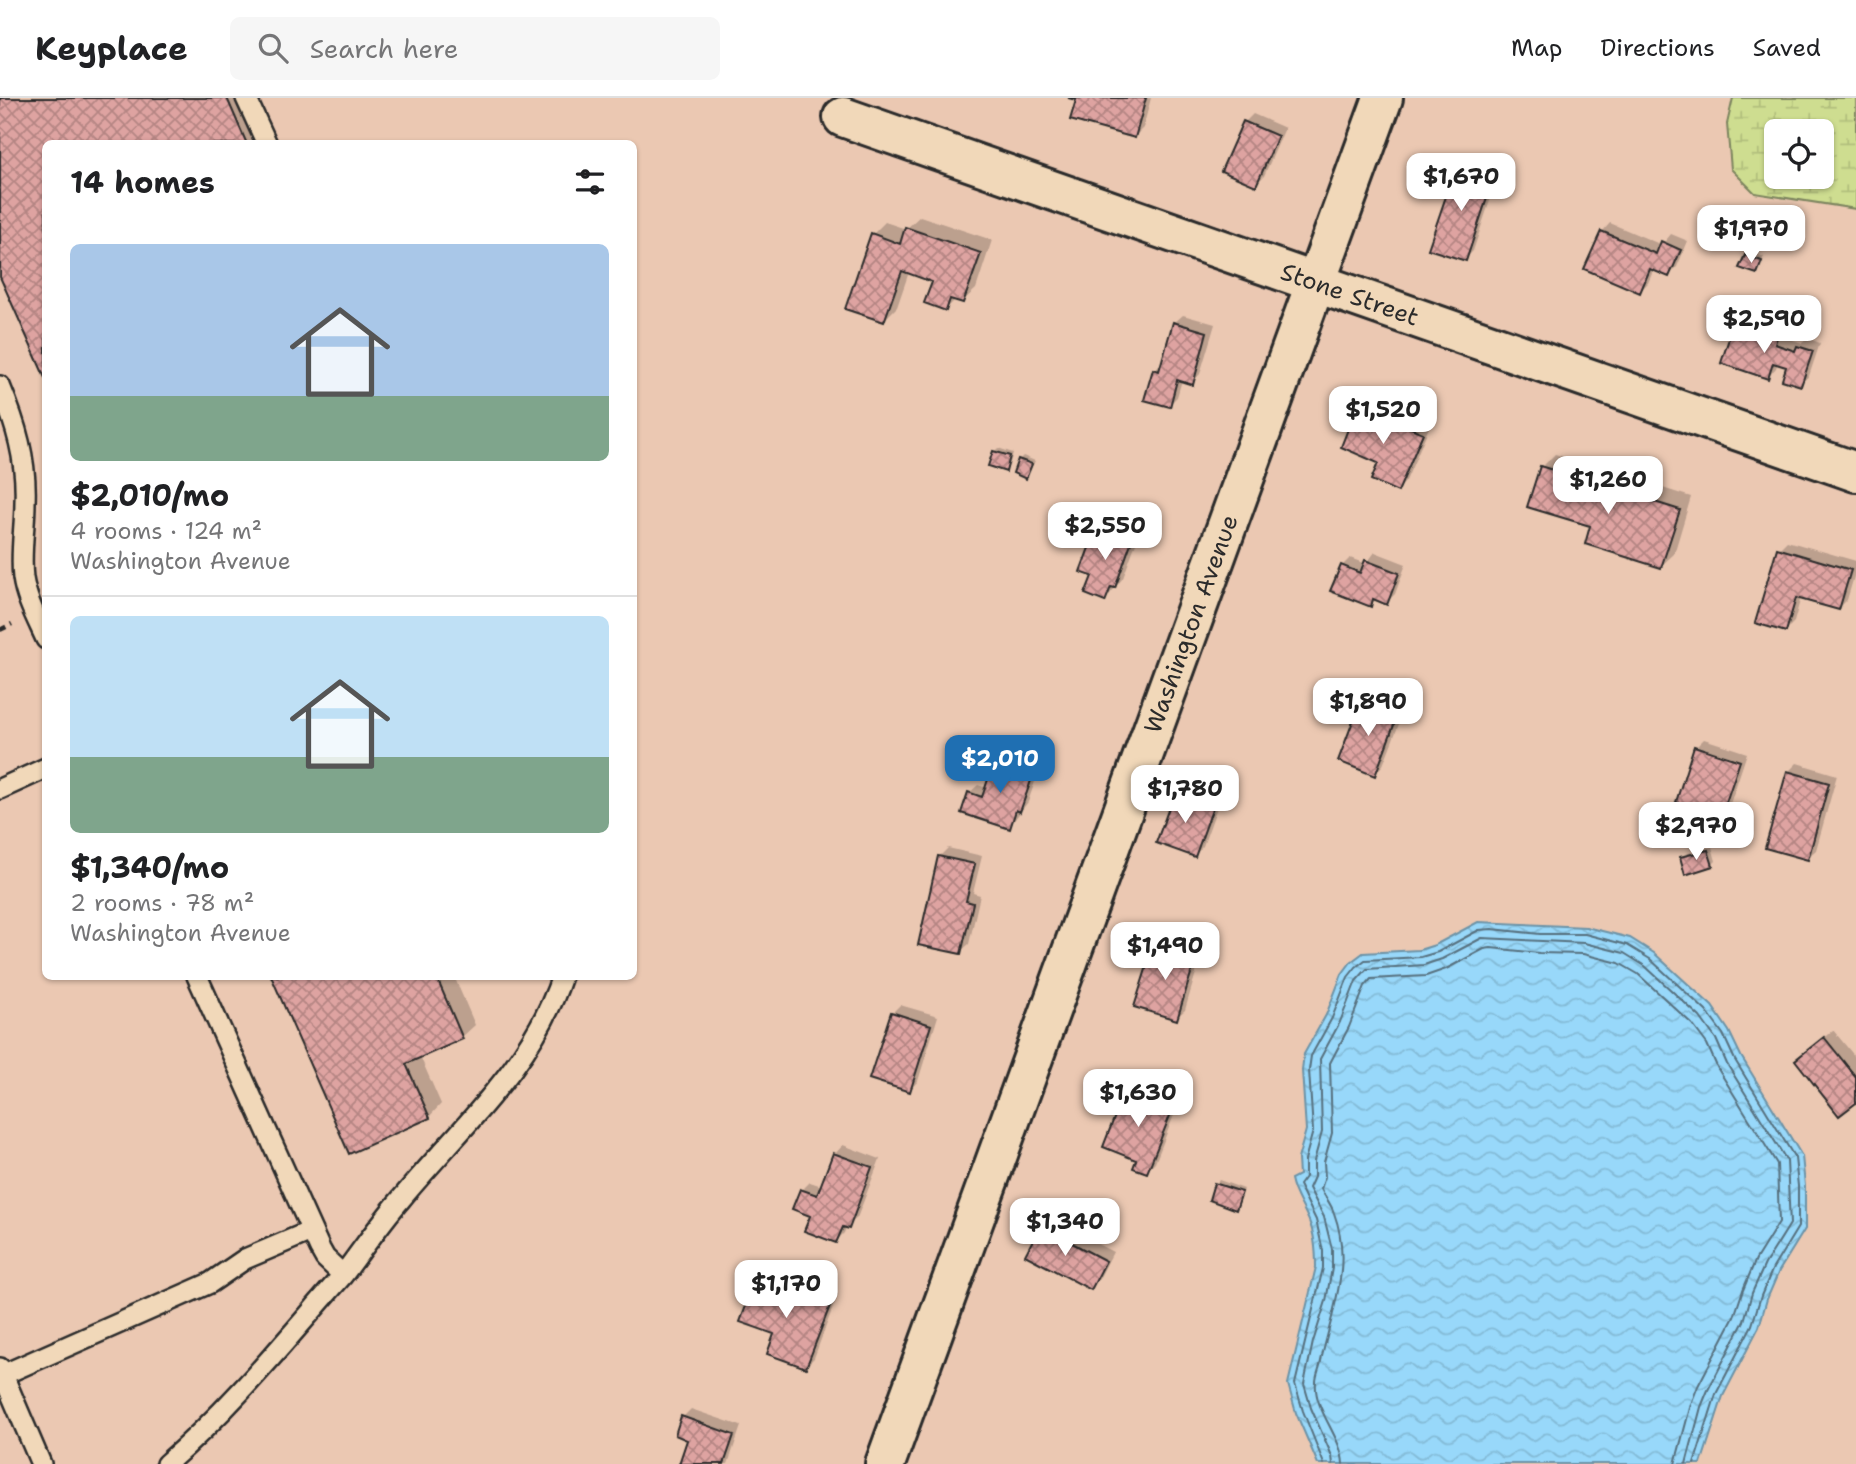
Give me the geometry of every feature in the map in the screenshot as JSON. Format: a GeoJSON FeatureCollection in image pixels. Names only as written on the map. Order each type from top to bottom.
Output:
{"type":"FeatureCollection","features":[{"type":"Feature","properties":{"kind":"street","name":"Washington Avenue"},"geometry":{"type":"LineString","coordinates":[[884,1464],[1383,98]]}},
{"type":"Feature","properties":{"kind":"street","name":"Stone Street"},"geometry":{"type":"LineString","coordinates":[[843,117],[1856,472]]}},
{"type":"Feature","properties":{"kind":"lane"},"geometry":{"type":"LineString","coordinates":[[246,98],[265,140]]}},
{"type":"Feature","properties":{"kind":"lane"},"geometry":{"type":"LineString","coordinates":[[0,386],[14,421],[23,460],[26,499],[23,578],[27,596],[42,630]]}},
{"type":"Feature","properties":{"kind":"lane"},"geometry":{"type":"LineString","coordinates":[[0,789],[42,770]]}},
{"type":"Feature","properties":{"kind":"lane"},"geometry":{"type":"LineString","coordinates":[[199,980],[325,1258],[343,1275]]}},
{"type":"Feature","properties":{"kind":"lane"},"geometry":{"type":"LineString","coordinates":[[166,1464],[243,1389],[343,1275],[400,1200],[516,1066],[543,1025],[560,980]]}},
{"type":"Feature","properties":{"kind":"lane"},"geometry":{"type":"LineString","coordinates":[[41,1464],[1,1373],[210,1283],[245,1259],[312,1231]]}},
{"type":"Feature","properties":{"kind":"green space"},"geometry":{"type":"Polygon","coordinates":[[[1733,98],[1856,98],[1856,209],[1755,193],[1731,169],[1727,124],[1733,98]]]}},
{"type":"Feature","properties":{"kind":"water"},"geometry":{"type":"Polygon","coordinates":[[[1478,922],[1586,927],[1630,938],[1654,953],[1712,1006],[1802,1156],[1805,1229],[1779,1271],[1759,1327],[1723,1396],[1701,1464],[1318,1464],[1296,1413],[1288,1384],[1316,1267],[1313,1232],[1291,1179],[1299,1175],[1298,1159],[1306,1130],[1302,1070],[1304,1054],[1326,1015],[1342,974],[1351,962],[1363,953],[1419,950],[1435,945],[1478,922]]]}},
{"type":"Feature","properties":{"kind":"building"},"geometry":{"type":"Polygon","coordinates":[[[0,98],[227,98],[245,140],[42,140],[42,371],[0,277],[0,98]]]}},
{"type":"Feature","properties":{"kind":"building"},"geometry":{"type":"Polygon","coordinates":[[[1068,98],[1146,98],[1135,138],[1070,120],[1076,100],[1068,98]]]}},
{"type":"Feature","properties":{"kind":"building"},"geometry":{"type":"Polygon","coordinates":[[[1243,121],[1278,136],[1256,186],[1221,171],[1243,121]]]}},
{"type":"Feature","properties":{"kind":"building"},"geometry":{"type":"Polygon","coordinates":[[[1457,164],[1494,177],[1466,261],[1428,249],[1457,164]]]}},
{"type":"Feature","properties":{"kind":"building"},"geometry":{"type":"Polygon","coordinates":[[[905,227],[981,253],[963,303],[950,299],[946,311],[924,303],[932,282],[902,271],[884,322],[845,309],[871,233],[900,244],[905,227]]]}},
{"type":"Feature","properties":{"kind":"building"},"geometry":{"type":"Polygon","coordinates":[[[1601,231],[1656,254],[1661,241],[1681,250],[1669,277],[1650,269],[1640,293],[1584,269],[1601,231]]]}},
{"type":"Feature","properties":{"kind":"building"},"geometry":{"type":"Polygon","coordinates":[[[1745,255],[1762,261],[1757,274],[1739,268],[1745,255]]]}},
{"type":"Feature","properties":{"kind":"building"},"geometry":{"type":"Polygon","coordinates":[[[1173,322],[1207,332],[1193,385],[1177,380],[1170,407],[1144,400],[1153,369],[1159,371],[1173,322]]]}},
{"type":"Feature","properties":{"kind":"building"},"geometry":{"type":"Polygon","coordinates":[[[1734,323],[1777,337],[1775,344],[1795,351],[1797,346],[1813,351],[1801,386],[1782,380],[1786,367],[1773,363],[1768,379],[1721,363],[1734,323]]]}},
{"type":"Feature","properties":{"kind":"building"},"geometry":{"type":"Polygon","coordinates":[[[1357,406],[1423,433],[1398,492],[1371,480],[1378,463],[1341,447],[1357,406]]]}},
{"type":"Feature","properties":{"kind":"building"},"geometry":{"type":"Polygon","coordinates":[[[993,451],[1010,456],[1006,472],[988,466],[993,451]]]}},
{"type":"Feature","properties":{"kind":"building"},"geometry":{"type":"Polygon","coordinates":[[[1018,459],[1032,464],[1026,479],[1013,473],[1018,459]]]}},
{"type":"Feature","properties":{"kind":"building"},"geometry":{"type":"Polygon","coordinates":[[[1540,466],[1680,510],[1661,568],[1585,544],[1590,526],[1527,507],[1540,466]]]}},
{"type":"Feature","properties":{"kind":"building"},"geometry":{"type":"Polygon","coordinates":[[[1096,529],[1115,536],[1117,531],[1133,537],[1115,588],[1111,587],[1105,602],[1085,594],[1092,576],[1080,572],[1096,529]]]}},
{"type":"Feature","properties":{"kind":"building"},"geometry":{"type":"Polygon","coordinates":[[[1777,548],[1851,570],[1839,610],[1796,598],[1786,632],[1755,623],[1777,548]]]}},
{"type":"Feature","properties":{"kind":"building"},"geometry":{"type":"Polygon","coordinates":[[[1365,560],[1399,573],[1387,605],[1373,599],[1371,607],[1330,591],[1341,565],[1360,573],[1365,560]]]}},
{"type":"Feature","properties":{"kind":"building"},"geometry":{"type":"Polygon","coordinates":[[[1361,700],[1398,714],[1375,776],[1338,761],[1361,700]]]}},
{"type":"Feature","properties":{"kind":"building"},"geometry":{"type":"Polygon","coordinates":[[[1694,746],[1740,761],[1721,817],[1676,802],[1694,746]]]}},
{"type":"Feature","properties":{"kind":"building"},"geometry":{"type":"Polygon","coordinates":[[[995,759],[1034,772],[1020,812],[1016,810],[1010,829],[961,813],[968,792],[982,797],[995,759]]]}},
{"type":"Feature","properties":{"kind":"building"},"geometry":{"type":"Polygon","coordinates":[[[1787,771],[1829,783],[1808,860],[1765,848],[1787,771]]]}},
{"type":"Feature","properties":{"kind":"building"},"geometry":{"type":"Polygon","coordinates":[[[1174,794],[1213,807],[1195,857],[1156,843],[1174,794]]]}},
{"type":"Feature","properties":{"kind":"building"},"geometry":{"type":"Polygon","coordinates":[[[1708,850],[1713,866],[1685,875],[1680,857],[1708,850]]]}},
{"type":"Feature","properties":{"kind":"building"},"geometry":{"type":"Polygon","coordinates":[[[938,856],[975,864],[966,901],[973,903],[961,954],[918,945],[938,856]]]}},
{"type":"Feature","properties":{"kind":"building"},"geometry":{"type":"Polygon","coordinates":[[[1154,944],[1196,957],[1177,1020],[1134,1007],[1154,944]]]}},
{"type":"Feature","properties":{"kind":"building"},"geometry":{"type":"Polygon","coordinates":[[[273,980],[438,980],[463,1039],[406,1064],[430,1118],[349,1154],[273,980]]]}},
{"type":"Feature","properties":{"kind":"building"},"geometry":{"type":"Polygon","coordinates":[[[891,1012],[931,1025],[910,1092],[869,1079],[891,1012]]]}},
{"type":"Feature","properties":{"kind":"building"},"geometry":{"type":"Polygon","coordinates":[[[1824,1037],[1856,1077],[1856,1103],[1839,1116],[1795,1060],[1824,1037]]]}},
{"type":"Feature","properties":{"kind":"building"},"geometry":{"type":"Polygon","coordinates":[[[1125,1090],[1173,1108],[1147,1173],[1133,1168],[1136,1160],[1103,1147],[1125,1090]]]}},
{"type":"Feature","properties":{"kind":"building"},"geometry":{"type":"Polygon","coordinates":[[[833,1153],[872,1167],[849,1229],[843,1227],[836,1243],[804,1231],[810,1216],[792,1209],[800,1189],[817,1195],[833,1153]]]}},
{"type":"Feature","properties":{"kind":"building"},"geometry":{"type":"Polygon","coordinates":[[[1214,1183],[1242,1192],[1236,1210],[1209,1200],[1214,1183]]]}},
{"type":"Feature","properties":{"kind":"building"},"geometry":{"type":"Polygon","coordinates":[[[1040,1226],[1106,1261],[1091,1290],[1025,1255],[1040,1226]]]}},
{"type":"Feature","properties":{"kind":"building"},"geometry":{"type":"Polygon","coordinates":[[[757,1277],[831,1303],[806,1368],[767,1354],[774,1334],[740,1322],[757,1277]]]}},
{"type":"Feature","properties":{"kind":"building"},"geometry":{"type":"Polygon","coordinates":[[[681,1416],[734,1435],[724,1464],[679,1464],[687,1440],[675,1435],[681,1416]]]}}]}
